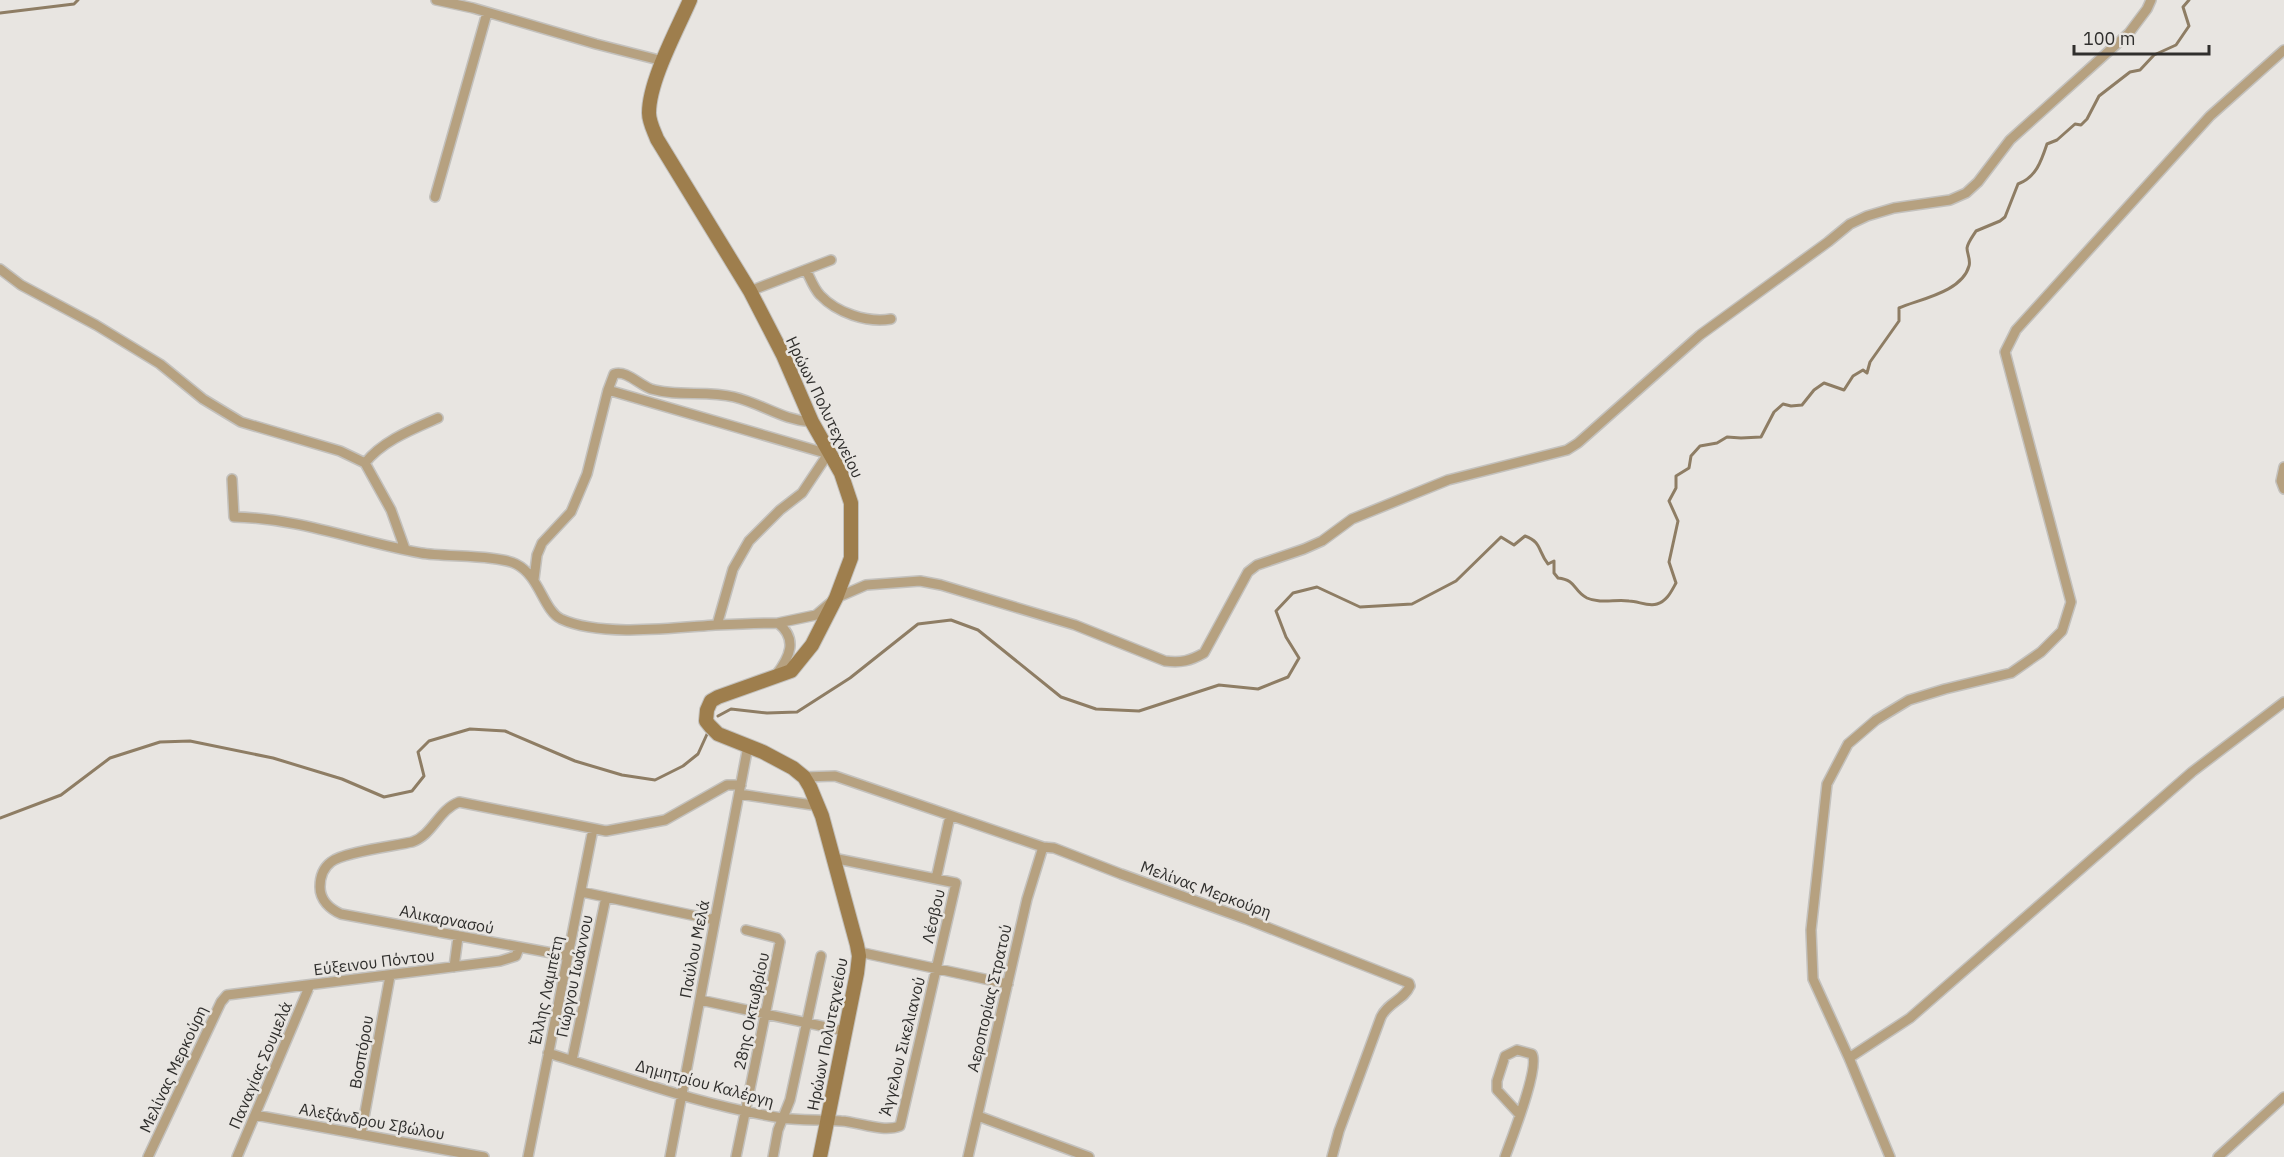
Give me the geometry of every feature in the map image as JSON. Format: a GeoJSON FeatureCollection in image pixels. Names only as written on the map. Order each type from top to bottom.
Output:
{"type":"FeatureCollection","features":[{"type":"Feature","properties":{"kind":"street"},"geometry":{"type":"LineString","coordinates":[[436,0],[663,61]]}},
{"type":"Feature","properties":{"kind":"street","name":"Ηρώων Πολυτεχνείου"},"geometry":{"type":"LineString","coordinates":[[690,0],[663,61],[650,98],[651,124],[657,140],[750,291],[783,355],[812,422],[841,473],[851,503],[853,531],[851,558],[836,598],[812,645],[791,671],[723,694],[711,701],[705,716],[710,726],[724,736],[786,764],[804,777],[819,806],[859,952],[857,973],[820,1157]]}},
{"type":"Feature","properties":{"kind":"street"},"geometry":{"type":"LineString","coordinates":[[232,478],[234,517],[271,519],[315,527],[405,549],[515,563],[534,579],[553,613],[561,619],[582,625],[624,630],[778,623],[816,615],[836,598],[866,585],[920,581],[941,585],[1075,625],[1165,661],[1192,660],[1204,653],[1248,572],[1257,565],[1322,541],[1352,519],[1448,480],[1567,450],[1578,443],[1700,335],[1850,224],[1866,216],[1894,208],[1950,200],[1966,194],[2010,140],[2129,33],[2151,0]]}},
{"type":"Feature","properties":{"kind":"street"},"geometry":{"type":"LineString","coordinates":[[435,197],[487,13]]}},
{"type":"Feature","properties":{"kind":"street"},"geometry":{"type":"LineString","coordinates":[[1890,1157],[1813,979],[1811,930],[1827,784],[1848,744],[1876,720],[1909,700],[2011,673],[2041,652],[2062,631],[2071,602],[2005,352],[2016,330],[2210,116],[2284,50]]}},
{"type":"Feature","properties":{"kind":"street"},"geometry":{"type":"LineString","coordinates":[[750,291],[831,260]]}},
{"type":"Feature","properties":{"kind":"street"},"geometry":{"type":"LineString","coordinates":[[0,269],[21,285],[96,325],[160,364],[203,399],[241,422],[340,451],[365,463],[391,510],[405,549]]}},
{"type":"Feature","properties":{"kind":"street"},"geometry":{"type":"LineString","coordinates":[[806,270],[819,295],[846,313],[879,321],[891,319]]}},
{"type":"Feature","properties":{"kind":"street"},"geometry":{"type":"LineString","coordinates":[[534,579],[537,555],[542,543],[571,512],[587,474],[614,374],[619,373],[650,389],[672,393],[733,396],[779,416],[812,422]]}},
{"type":"Feature","properties":{"kind":"street"},"geometry":{"type":"LineString","coordinates":[[608,390],[829,452],[802,493],[780,510],[749,541],[733,569],[717,625]]}},
{"type":"Feature","properties":{"kind":"street"},"geometry":{"type":"LineString","coordinates":[[365,463],[383,446],[438,418]]}},
{"type":"Feature","properties":{"kind":"street"},"geometry":{"type":"LineString","coordinates":[[2284,467],[2282,481],[2284,489]]}},
{"type":"Feature","properties":{"kind":"street"},"geometry":{"type":"LineString","coordinates":[[775,677],[787,660],[791,640],[785,628],[778,623]]}},
{"type":"Feature","properties":{"kind":"street"},"geometry":{"type":"LineString","coordinates":[[1849,1058],[1910,1018],[2192,772],[2284,702]]}},
{"type":"Feature","properties":{"kind":"street","name":"Παύλου Μελά"},"geometry":{"type":"LineString","coordinates":[[670,1157],[748,746]]}},
{"type":"Feature","properties":{"kind":"street","name":"Μελίνας Μερκούρη"},"geometry":{"type":"LineString","coordinates":[[804,777],[835,776],[1043,847],[1054,848],[1246,919],[1410,984],[1408,992],[1388,1005],[1381,1017],[1338,1131],[1332,1157]]}},
{"type":"Feature","properties":{"kind":"street"},"geometry":{"type":"LineString","coordinates":[[593,829],[606,831],[665,820],[727,785],[819,806]]}},
{"type":"Feature","properties":{"kind":"street","name":"Αλικαρνασού"},"geometry":{"type":"LineString","coordinates":[[568,956],[341,914],[324,901],[320,891],[320,880],[324,870],[333,860],[416,841],[427,833],[445,810],[459,802],[593,829]]}},
{"type":"Feature","properties":{"kind":"street","name":"Λέσβου"},"geometry":{"type":"LineString","coordinates":[[937,969],[956,883],[936,879],[950,816]]}},
{"type":"Feature","properties":{"kind":"street","name":"Έλλης Λαμπέτη"},"geometry":{"type":"LineString","coordinates":[[528,1157],[593,829]]}},
{"type":"Feature","properties":{"kind":"street","name":"Αεροπορίας Στρατού"},"geometry":{"type":"LineString","coordinates":[[968,1157],[1027,899],[1043,847]]}},
{"type":"Feature","properties":{"kind":"street"},"geometry":{"type":"LineString","coordinates":[[833,858],[936,879]]}},
{"type":"Feature","properties":{"kind":"street"},"geometry":{"type":"LineString","coordinates":[[582,892],[715,920]]}},
{"type":"Feature","properties":{"kind":"street","name":"Γιώργου Ιωάννου"},"geometry":{"type":"LineString","coordinates":[[572,1060],[606,897]]}},
{"type":"Feature","properties":{"kind":"street","name":"28ης Οκτωβρίου"},"geometry":{"type":"LineString","coordinates":[[736,1157],[780,941],[777,938],[746,930]]}},
{"type":"Feature","properties":{"kind":"street"},"geometry":{"type":"LineString","coordinates":[[454,967],[458,937]]}},
{"type":"Feature","properties":{"kind":"street","name":"Εύξεινου Πόντου"},"geometry":{"type":"LineString","coordinates":[[227,995],[508,960],[516,956],[519,948]]}},
{"type":"Feature","properties":{"kind":"street"},"geometry":{"type":"LineString","coordinates":[[859,952],[1008,984]]}},
{"type":"Feature","properties":{"kind":"street"},"geometry":{"type":"LineString","coordinates":[[773,1157],[778,1130],[790,1100],[821,956]]}},
{"type":"Feature","properties":{"kind":"street","name":"Άγγελου Σικελιανού"},"geometry":{"type":"LineString","coordinates":[[894,1128],[901,1124],[937,969]]}},
{"type":"Feature","properties":{"kind":"street","name":"Βοσπόρου"},"geometry":{"type":"LineString","coordinates":[[361,1134],[390,976]]}},
{"type":"Feature","properties":{"kind":"street","name":"Παναγίας Σουμελά"},"geometry":{"type":"LineString","coordinates":[[237,1157],[310,985]]}},
{"type":"Feature","properties":{"kind":"street","name":"Μελίνας Μερκούρη"},"geometry":{"type":"LineString","coordinates":[[151,1155],[221,1002],[227,995]]}},
{"type":"Feature","properties":{"kind":"street"},"geometry":{"type":"LineString","coordinates":[[700,1000],[845,1031]]}},
{"type":"Feature","properties":{"kind":"street"},"geometry":{"type":"LineString","coordinates":[[1505,1157],[1520,1115],[1535,1061],[1530,1053],[1517,1050],[1505,1056],[1497,1087],[1498,1094],[1509,1102],[1520,1115]]}},
{"type":"Feature","properties":{"kind":"street","name":"Δημητρίου Καλέργη"},"geometry":{"type":"LineString","coordinates":[[548,1053],[681,1095],[746,1112],[783,1118],[827,1120],[894,1128]]}},
{"type":"Feature","properties":{"kind":"street"},"geometry":{"type":"LineString","coordinates":[[2218,1157],[2284,1097]]}},
{"type":"Feature","properties":{"kind":"street","name":"Αλεξάνδρου Σβώλου"},"geometry":{"type":"LineString","coordinates":[[255,1115],[484,1157]]}},
{"type":"Feature","properties":{"kind":"street"},"geometry":{"type":"LineString","coordinates":[[978,1116],[1089,1157]]}},
{"type":"Feature","properties":{"kind":"waterway"},"geometry":{"type":"LineString","coordinates":[[0,13],[74,4],[78,0]]}},
{"type":"Feature","properties":{"kind":"waterway"},"geometry":{"type":"LineString","coordinates":[[718,716],[731,709],[767,713],[797,712],[850,678],[918,624],[951,620],[978,630],[1061,697],[1096,709],[1139,711],[1219,685],[1258,689],[1288,677],[1299,658],[1286,637],[1276,611],[1293,593],[1317,587],[1360,607],[1412,604],[1456,581],[1501,537],[1514,545],[1525,536],[1530,538],[1537,544],[1548,564],[1554,561],[1554,573],[1558,578],[1572,583],[1587,598],[1597,601],[1632,601],[1650,605],[1660,603],[1668,596],[1676,583],[1669,562],[1678,521],[1669,501],[1676,488],[1676,476],[1689,468],[1691,456],[1700,446],[1717,443],[1727,437],[1761,437],[1774,412],[1783,404],[1802,405],[1814,390],[1824,383],[1844,390],[1853,376],[1863,370],[1867,373],[1870,362],[1899,321],[1899,308],[1929,298],[1949,288],[1965,275],[1969,264],[1967,248],[1976,231],[2005,217],[2018,184],[2034,173],[2047,144],[2057,140],[2075,124],[2081,125],[2087,119],[2099,96],[2130,72],[2140,70],[2154,55],[2176,45],[2189,26],[2183,7],[2189,0]]}},
{"type":"Feature","properties":{"kind":"waterway"},"geometry":{"type":"LineString","coordinates":[[0,818],[61,795],[110,758],[160,742],[190,741],[273,758],[342,779],[384,797],[412,791],[424,776],[418,752],[429,741],[470,729],[505,731],[575,761],[622,775],[655,780],[683,766],[698,754],[708,732]]}}]}
